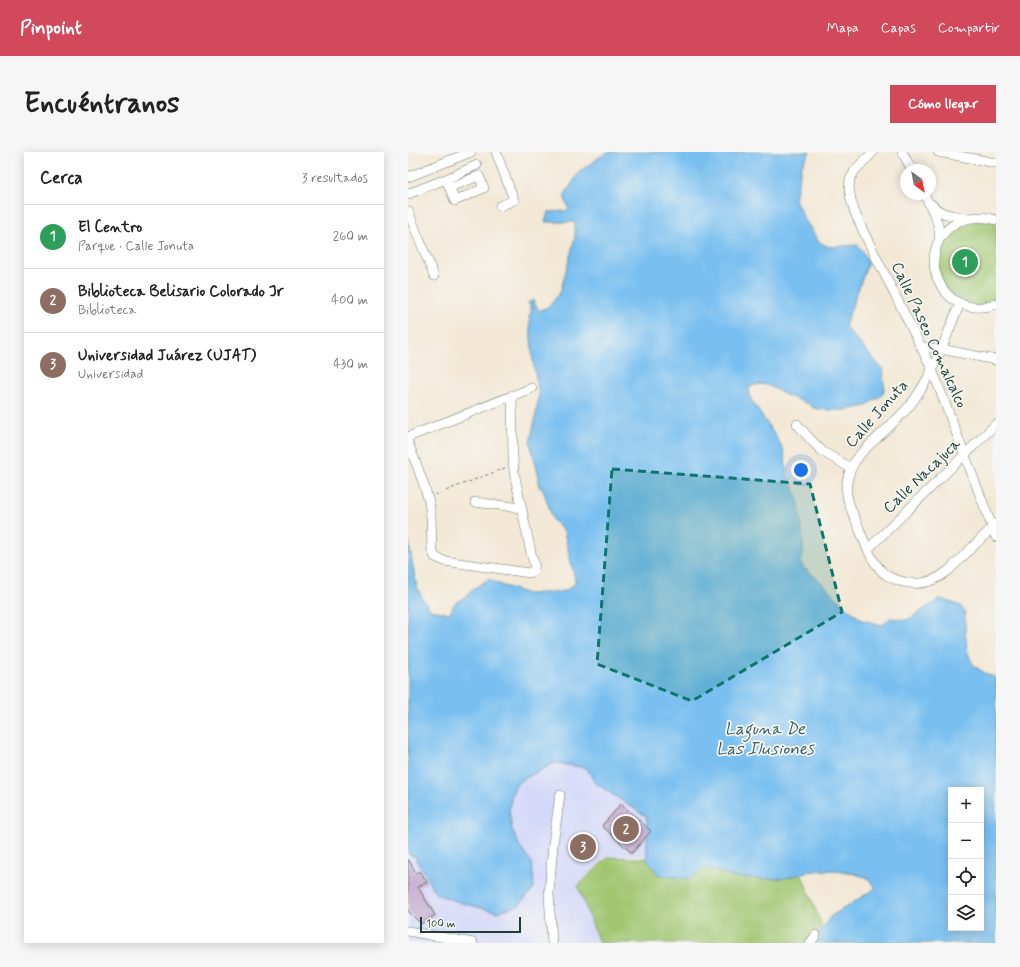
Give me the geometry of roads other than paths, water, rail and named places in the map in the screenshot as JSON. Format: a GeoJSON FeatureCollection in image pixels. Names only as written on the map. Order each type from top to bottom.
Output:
{"type":"FeatureCollection","features":[{"type":"Feature","properties":{"kind":"street"},"geometry":{"type":"LineString","coordinates":[[408,177],[454,155],[471,152]]}},
{"type":"Feature","properties":{"kind":"street"},"geometry":{"type":"LineString","coordinates":[[496,152],[514,200],[500,206]]}},
{"type":"Feature","properties":{"kind":"street","name":"Calle Paseo Comalcalco"},"geometry":{"type":"LineString","coordinates":[[873,152],[856,169],[851,177],[849,186],[850,196],[855,213],[932,369],[994,525],[996,537]]}},
{"type":"Feature","properties":{"kind":"street"},"geometry":{"type":"LineString","coordinates":[[902,152],[909,164]]}},
{"type":"Feature","properties":{"kind":"street"},"geometry":{"type":"LineString","coordinates":[[938,152],[996,163]]}},
{"type":"Feature","properties":{"kind":"street"},"geometry":{"type":"LineString","coordinates":[[408,194],[448,183],[477,165]]}},
{"type":"Feature","properties":{"kind":"street"},"geometry":{"type":"LineString","coordinates":[[927,200],[938,226],[940,234],[939,242]]}},
{"type":"Feature","properties":{"kind":"street"},"geometry":{"type":"LineString","coordinates":[[928,200],[936,209],[945,214],[967,218]]}},
{"type":"Feature","properties":{"kind":"street"},"geometry":{"type":"LineString","coordinates":[[408,211],[434,276]]}},
{"type":"Feature","properties":{"kind":"street"},"geometry":{"type":"LineString","coordinates":[[996,220],[985,217],[973,217],[967,218],[952,226],[943,235],[939,242],[934,260],[937,280],[947,294],[960,303],[970,306],[977,307],[996,304]]}},
{"type":"Feature","properties":{"kind":"street","name":"Calle Jonuta"},"geometry":{"type":"LineString","coordinates":[[960,303],[941,349],[925,382],[900,416],[861,453],[851,468],[847,484],[848,500],[868,549],[880,570],[886,575],[911,584],[929,582],[945,574],[994,525]]}},
{"type":"Feature","properties":{"kind":"street"},"geometry":{"type":"LineString","coordinates":[[921,347],[941,349],[996,360]]}},
{"type":"Feature","properties":{"kind":"street"},"geometry":{"type":"LineString","coordinates":[[408,437],[532,388]]}},
{"type":"Feature","properties":{"kind":"street"},"geometry":{"type":"LineString","coordinates":[[408,442],[418,466],[428,498],[431,516],[432,550],[435,557],[444,561],[530,573],[533,572],[535,570],[513,465],[512,396]]}},
{"type":"Feature","properties":{"kind":"street"},"geometry":{"type":"LineString","coordinates":[[797,424],[823,452],[851,468]]}},
{"type":"Feature","properties":{"kind":"street","name":"Calle Nacajuca"},"geometry":{"type":"LineString","coordinates":[[868,549],[996,424]]}},
{"type":"Feature","properties":{"kind":"street"},"geometry":{"type":"LineString","coordinates":[[475,502],[521,508]]}},
{"type":"Feature","properties":{"kind":"street"},"geometry":{"type":"LineString","coordinates":[[552,943],[549,894],[553,844],[560,795]]}},
{"type":"Feature","properties":{"kind":"street"},"geometry":{"type":"LineString","coordinates":[[408,931],[473,943]]}},
{"type":"Feature","properties":{"kind":"street"},"geometry":{"type":"LineString","coordinates":[[810,943],[816,935]]}},
{"type":"Feature","properties":{"kind":"water","name":"Laguna De Las Ilusiones"},"geometry":{"type":"Polygon","coordinates":[[[607,152],[810,152],[802,165],[795,199],[802,215],[819,242],[829,247],[858,245],[868,260],[845,328],[884,371],[883,379],[885,388],[881,396],[867,406],[845,410],[813,408],[809,404],[763,384],[749,386],[750,398],[778,440],[784,452],[788,478],[791,479],[799,504],[803,541],[803,556],[801,563],[804,568],[862,620],[883,625],[890,618],[907,620],[940,599],[959,605],[965,612],[967,649],[972,662],[976,667],[988,675],[996,678],[996,943],[813,943],[830,917],[876,888],[866,877],[843,871],[824,870],[806,872],[786,878],[762,879],[733,877],[705,868],[689,879],[659,875],[647,860],[647,817],[595,783],[587,768],[554,763],[518,782],[512,793],[509,811],[512,829],[519,845],[532,863],[534,888],[519,905],[497,912],[462,903],[436,894],[415,857],[408,854],[408,537],[416,584],[421,596],[430,610],[450,613],[454,604],[466,597],[473,589],[489,579],[501,585],[528,594],[565,591],[575,584],[564,532],[553,520],[543,489],[539,487],[539,477],[530,442],[539,395],[533,361],[529,315],[531,314],[531,309],[528,302],[530,302],[534,308],[531,301],[533,300],[539,311],[548,307],[560,293],[575,238],[575,222],[545,222],[548,212],[565,211],[569,209],[564,196],[580,171],[607,152]]]}},
{"type":"Feature","properties":{"kind":"place","name":"El Centro"},"geometry":{"type":"Point","coordinates":[965,262]}},
{"type":"Feature","properties":{"kind":"place","name":"Biblioteca Belisario Colorado Jr"},"geometry":{"type":"Point","coordinates":[626,829]}},
{"type":"Feature","properties":{"kind":"place","name":"Universidad Juárez (UJAT)"},"geometry":{"type":"Point","coordinates":[583,847]}}]}
